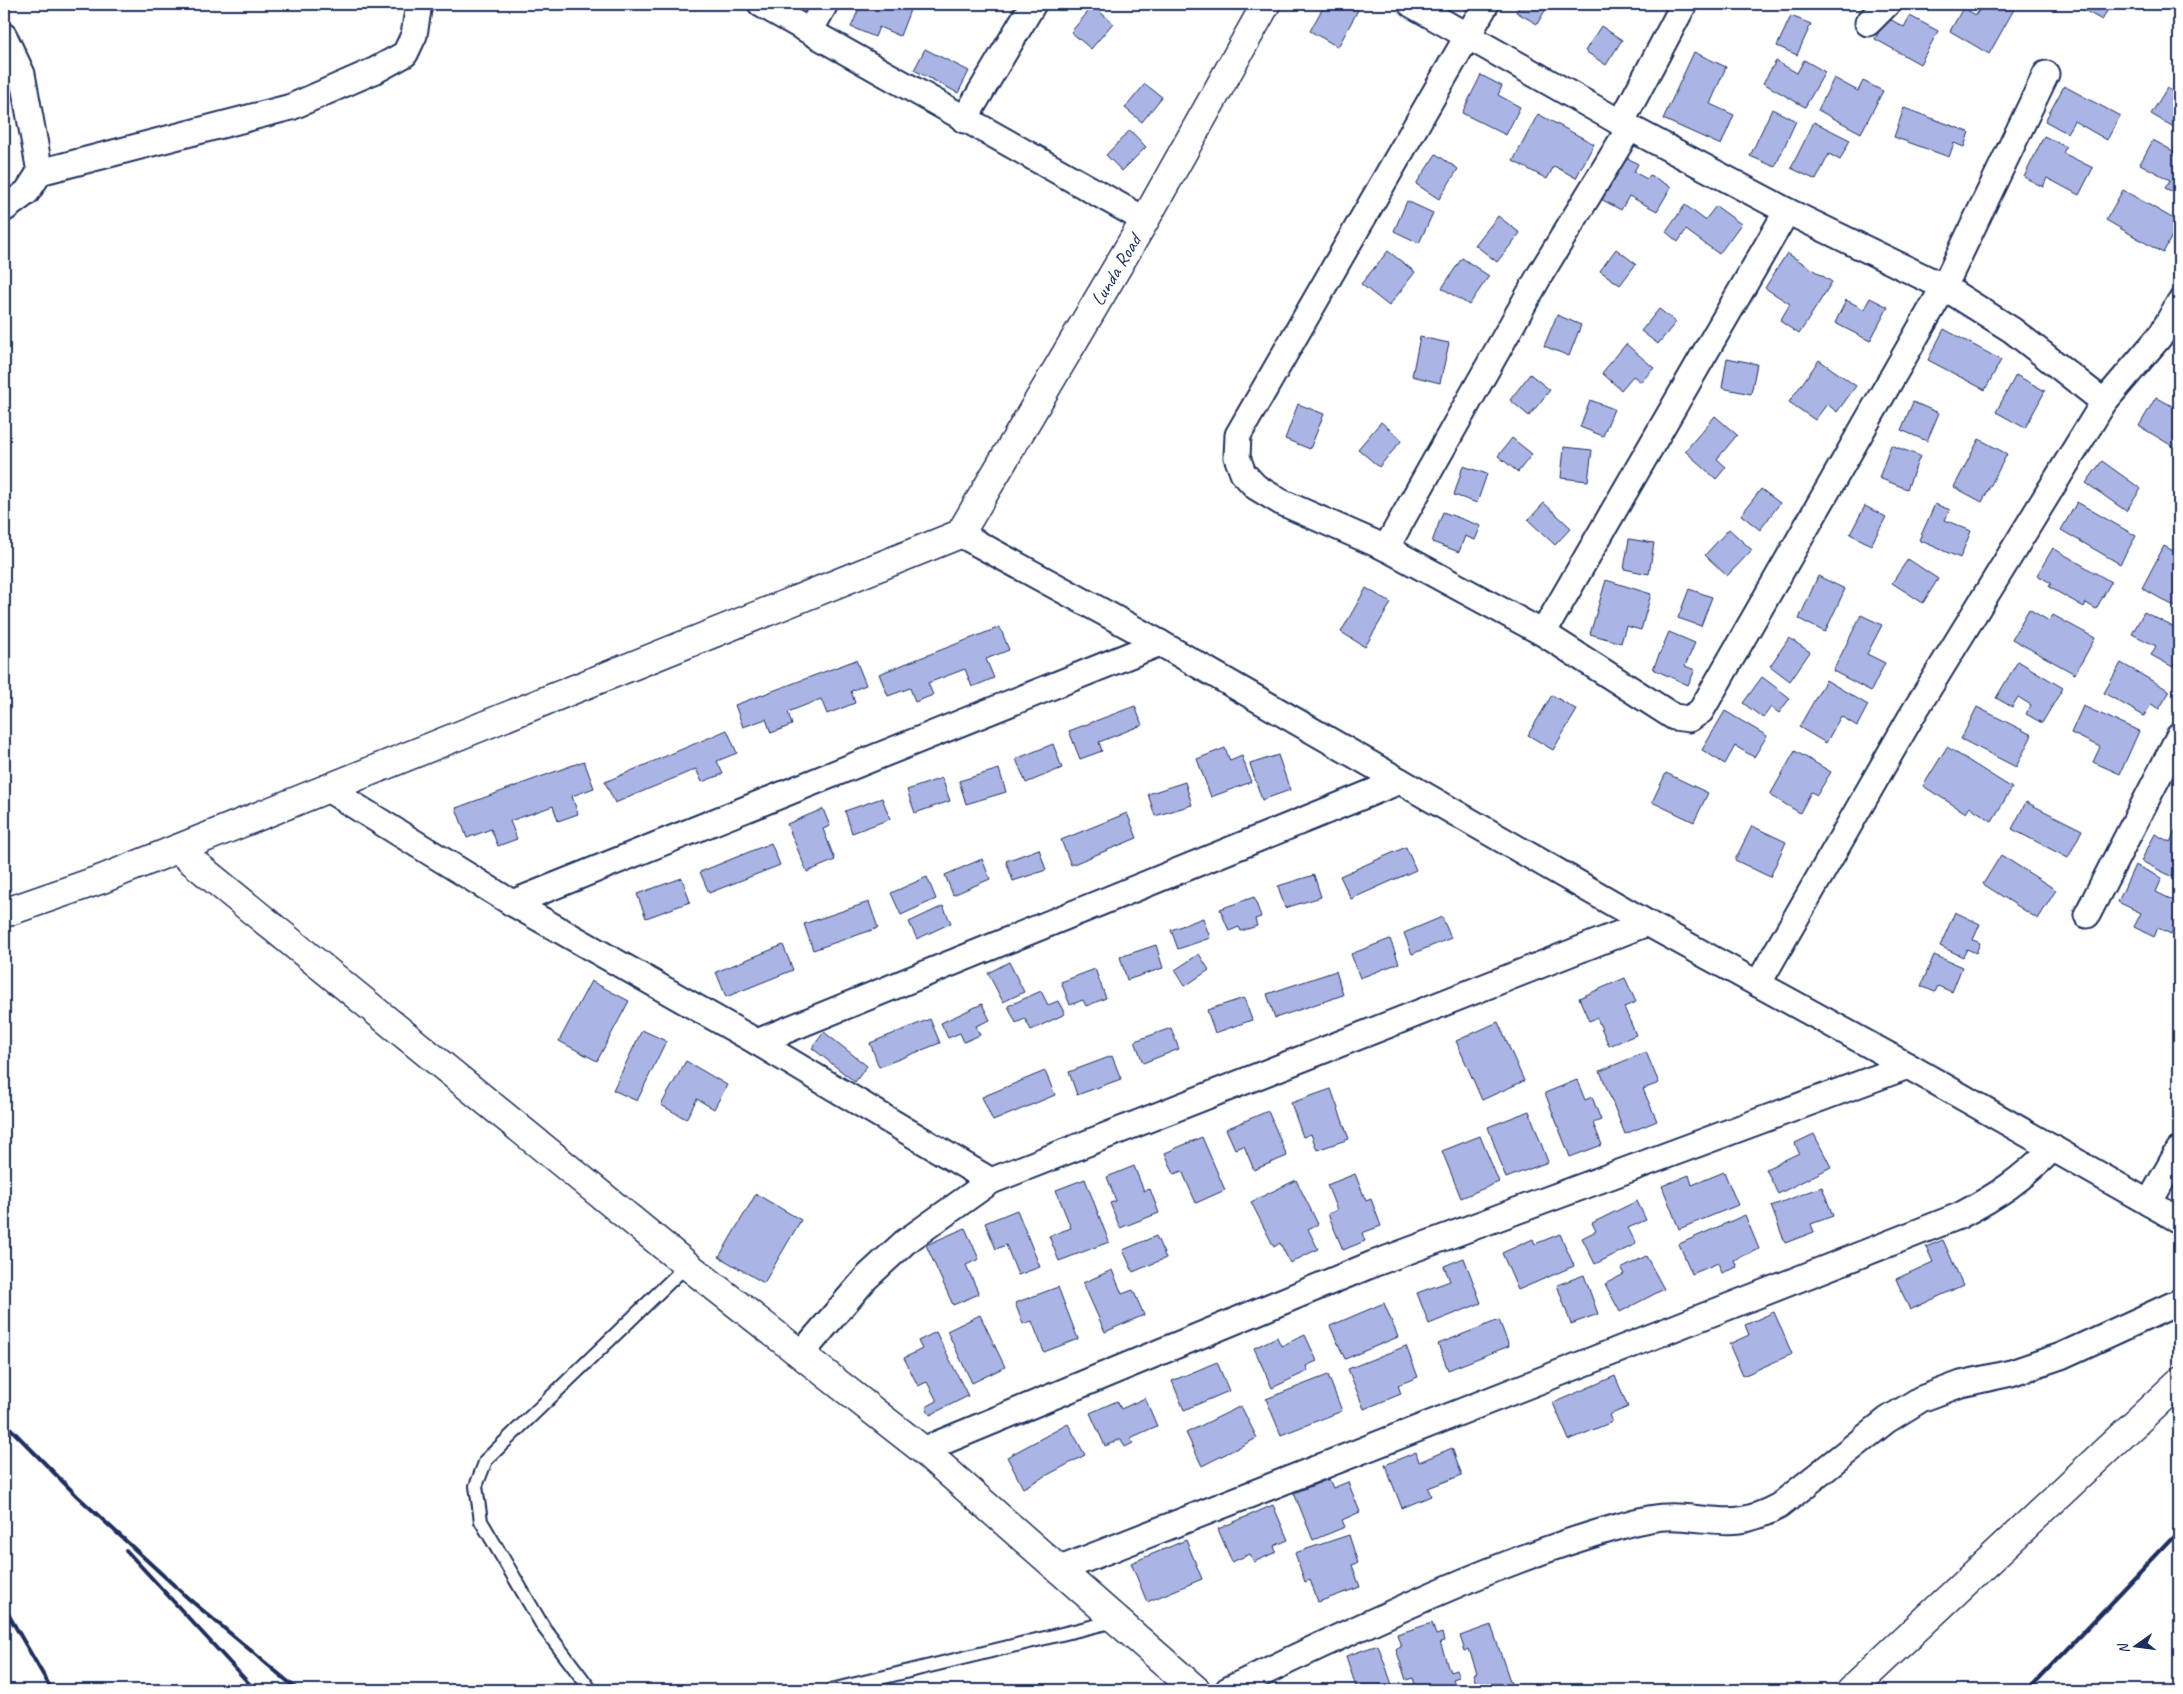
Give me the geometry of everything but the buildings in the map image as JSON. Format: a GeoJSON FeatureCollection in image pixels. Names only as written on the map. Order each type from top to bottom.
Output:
{"type":"FeatureCollection","features":[{"type":"Feature","properties":{"kind":"street"},"geometry":{"type":"LineString","coordinates":[[4,209],[27,192],[40,172],[292,107],[376,70],[405,54],[414,35],[419,4]]}},
{"type":"Feature","properties":{"kind":"street"},"geometry":{"type":"LineString","coordinates":[[761,4],[964,120],[1145,220]]}},
{"type":"Feature","properties":{"kind":"street"},"geometry":{"type":"LineString","coordinates":[[810,31],[825,4]]}},
{"type":"Feature","properties":{"kind":"street"},"geometry":{"type":"LineString","coordinates":[[964,120],[1033,4]]}},
{"type":"Feature","properties":{"kind":"street","name":"Lunda Road"},"geometry":{"type":"LineString","coordinates":[[960,534],[1145,220],[1266,4]]}},
{"type":"Feature","properties":{"kind":"street"},"geometry":{"type":"LineString","coordinates":[[1412,4],[1626,125],[1787,211],[1944,287],[2032,344],[2104,402]]}},
{"type":"Feature","properties":{"kind":"street"},"geometry":{"type":"LineString","coordinates":[[1486,4],[1238,435],[1240,465],[1243,473],[1256,487],[1281,502],[1386,548],[1543,633],[1674,716],[1689,719],[1701,711],[1944,287],[2046,74]]}},
{"type":"Feature","properties":{"kind":"street"},"geometry":{"type":"LineString","coordinates":[[1386,548],[1626,125],[1684,4]]}},
{"type":"Feature","properties":{"kind":"street"},"geometry":{"type":"LineString","coordinates":[[1868,23],[1887,4]]}},
{"type":"Feature","properties":{"kind":"street"},"geometry":{"type":"LineString","coordinates":[[4,36],[22,74],[40,172]]}},
{"type":"Feature","properties":{"kind":"street"},"geometry":{"type":"LineString","coordinates":[[1543,633],[1787,211]]}},
{"type":"Feature","properties":{"kind":"street"},"geometry":{"type":"LineString","coordinates":[[1758,984],[1911,717],[2104,402],[2161,335],[2179,303]]}},
{"type":"Feature","properties":{"kind":"street"},"geometry":{"type":"LineString","coordinates":[[4,913],[177,849],[960,534],[1160,643],[1647,923],[1908,1066],[2179,1220]]}},
{"type":"Feature","properties":{"kind":"street"},"geometry":{"type":"LineString","coordinates":[[512,903],[1160,643]]}},
{"type":"Feature","properties":{"kind":"street"},"geometry":{"type":"LineString","coordinates":[[2087,915],[2179,736]]}},
{"type":"Feature","properties":{"kind":"street"},"geometry":{"type":"LineString","coordinates":[[757,1042],[1400,781]]}},
{"type":"Feature","properties":{"kind":"street"},"geometry":{"type":"LineString","coordinates":[[326,788],[512,903],[757,1042],[990,1181]]}},
{"type":"Feature","properties":{"kind":"street"},"geometry":{"type":"LineString","coordinates":[[177,849],[687,1265],[923,1450],[1196,1690]]}},
{"type":"Feature","properties":{"kind":"street"},"geometry":{"type":"LineString","coordinates":[[801,1354],[866,1278],[905,1242],[990,1181],[1647,923]]}},
{"type":"Feature","properties":{"kind":"street"},"geometry":{"type":"LineString","coordinates":[[923,1450],[1373,1264],[1908,1066]]}},
{"type":"Feature","properties":{"kind":"street"},"geometry":{"type":"LineString","coordinates":[[1058,1570],[1959,1216],[1997,1196],[2026,1174],[2053,1148]]}},
{"type":"Feature","properties":{"kind":"street"},"geometry":{"type":"LineString","coordinates":[[2149,1203],[2179,1150]]}},
{"type":"Feature","properties":{"kind":"street"},"geometry":{"type":"LineString","coordinates":[[1228,1690],[1291,1658],[1406,1606],[1536,1553],[1622,1526],[1674,1516],[1726,1522],[1760,1516],[1779,1506],[1887,1420],[1921,1399],[1961,1384],[2011,1373],[2061,1356],[2179,1302]]}},
{"type":"Feature","properties":{"kind":"street"},"geometry":{"type":"LineString","coordinates":[[1851,1690],[2179,1382]]}},
{"type":"Feature","properties":{"kind":"lane"},"geometry":{"type":"LineString","coordinates":[[591,1690],[544,1628],[481,1521],[476,1486],[486,1460],[687,1265]]}},
{"type":"Feature","properties":{"kind":"lane"},"geometry":{"type":"LineString","coordinates":[[832,1690],[1116,1621]]}},
{"type":"Feature","properties":{"kind":"railway"},"geometry":{"type":"LineString","coordinates":[[4,1422],[77,1496],[189,1599],[298,1690]]}},
{"type":"Feature","properties":{"kind":"railway"},"geometry":{"type":"LineString","coordinates":[[2028,1690],[2179,1531]]}},
{"type":"Feature","properties":{"kind":"railway"},"geometry":{"type":"LineString","coordinates":[[126,1550],[255,1690]]}},
{"type":"Feature","properties":{"kind":"railway"},"geometry":{"type":"LineString","coordinates":[[4,1607],[52,1690]]}}]}
